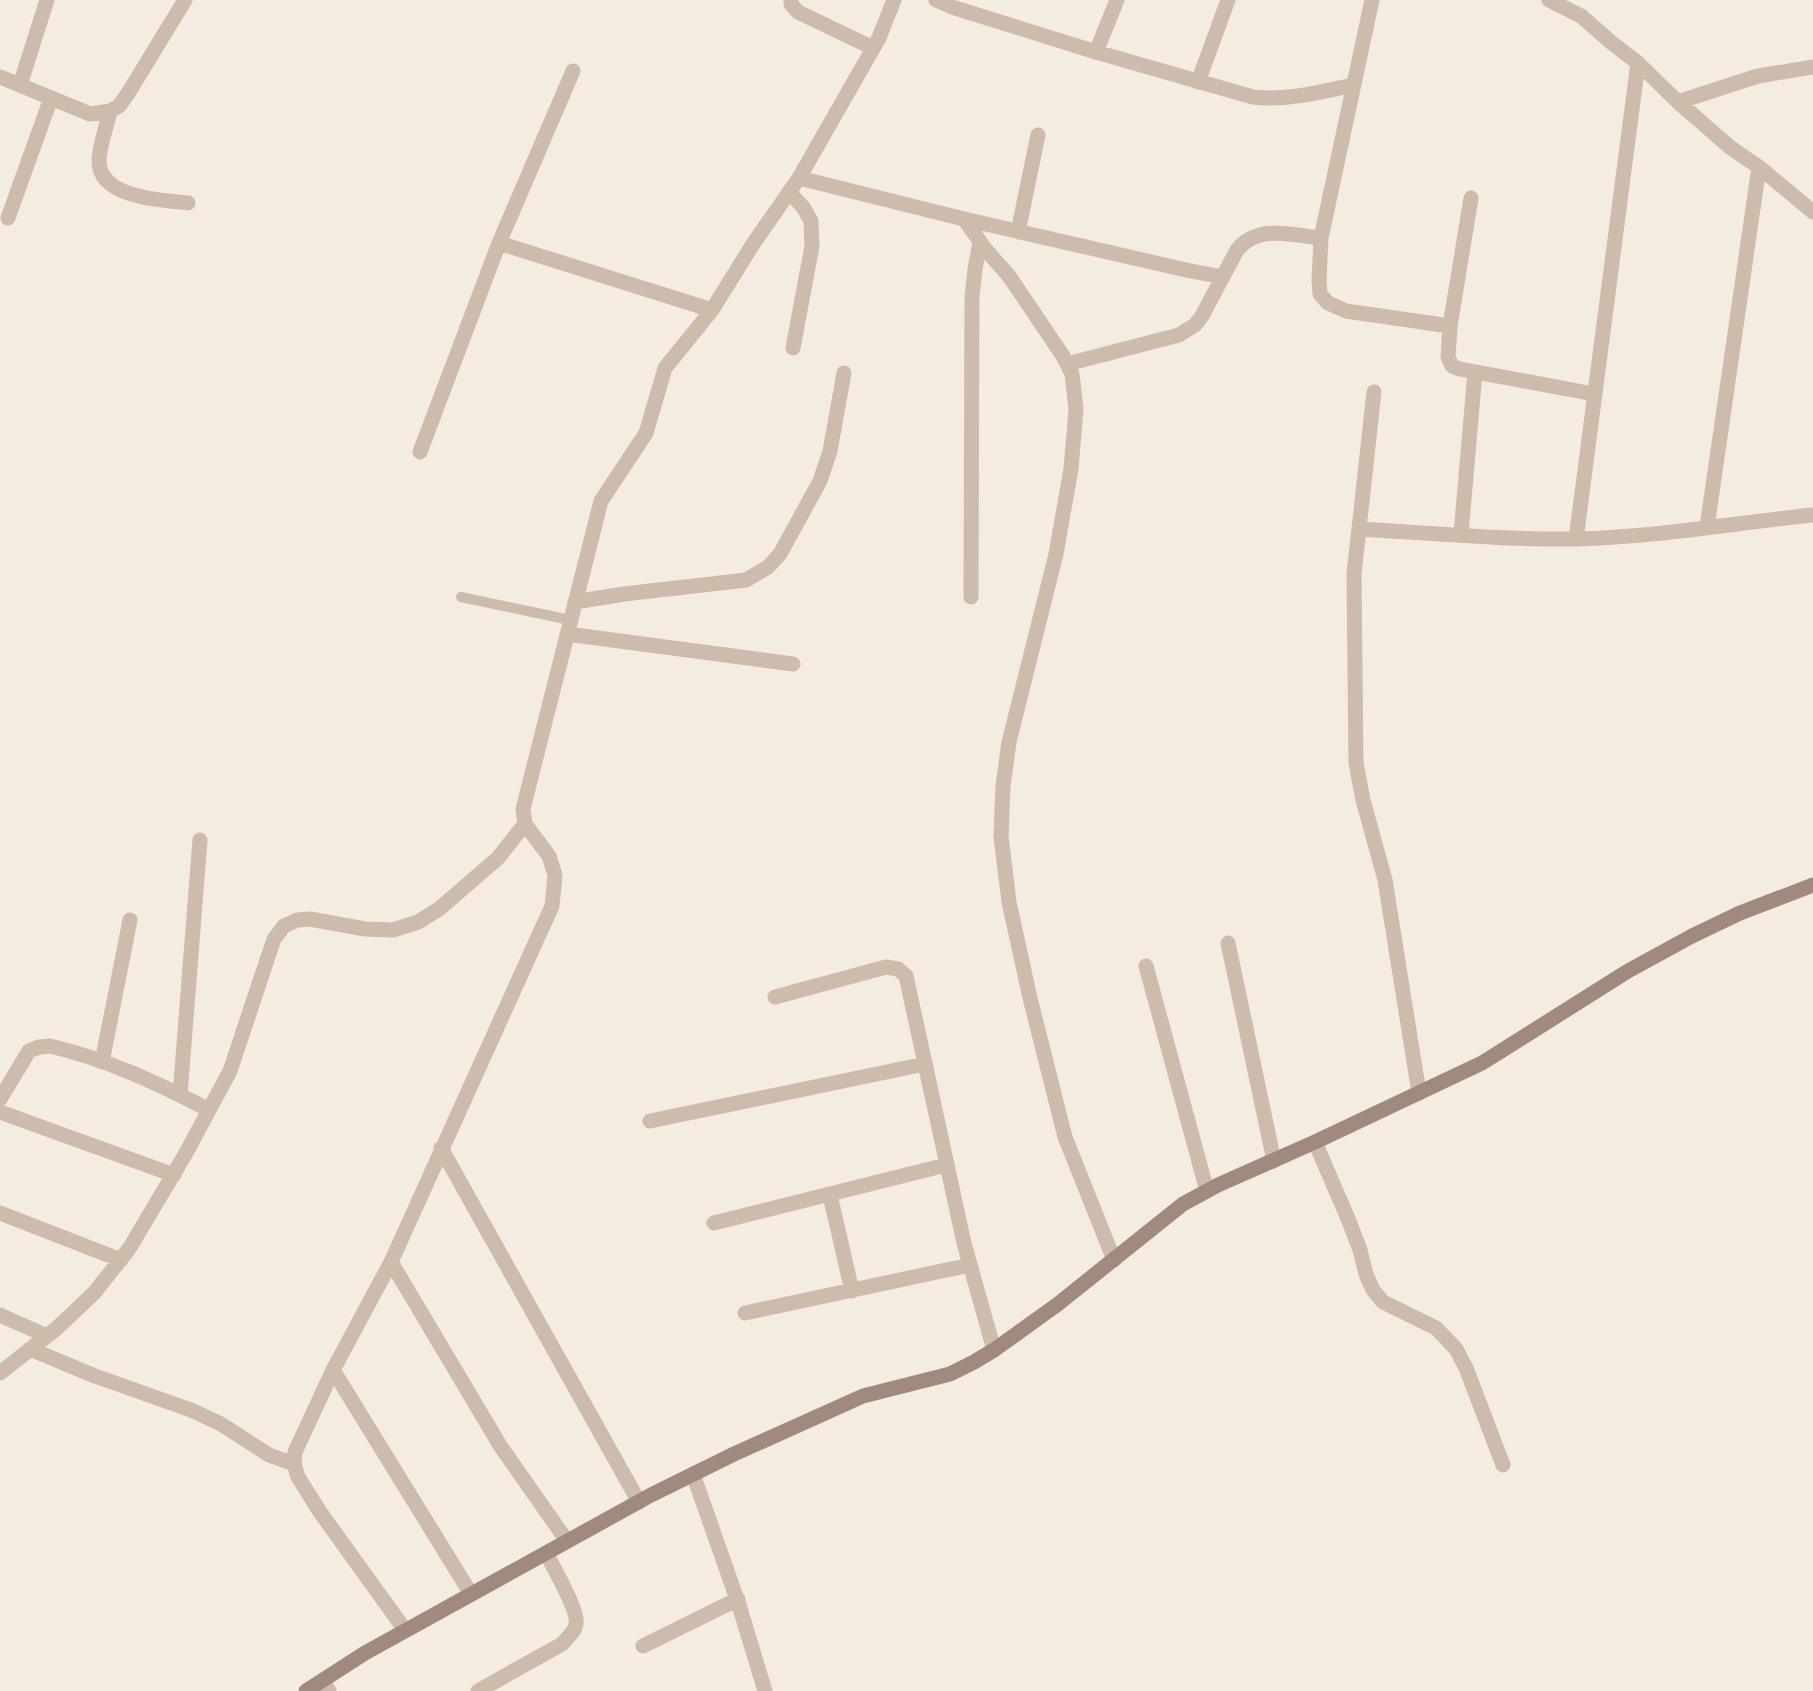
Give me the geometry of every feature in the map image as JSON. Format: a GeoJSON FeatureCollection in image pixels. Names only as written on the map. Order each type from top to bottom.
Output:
{"type":"FeatureCollection","features":[{"type":"Feature","properties":{"kind":"street"},"geometry":{"type":"LineString","coordinates":[[20,85],[47,0]]}},
{"type":"Feature","properties":{"kind":"street"},"geometry":{"type":"LineString","coordinates":[[0,77],[90,114],[110,111],[119,106],[185,0]]}},
{"type":"Feature","properties":{"kind":"street"},"geometry":{"type":"LineString","coordinates":[[790,0],[798,12],[873,48]]}},
{"type":"Feature","properties":{"kind":"street"},"geometry":{"type":"LineString","coordinates":[[405,1630],[320,1512],[298,1477],[294,1464],[296,1452],[333,1370],[391,1262],[552,906],[555,875],[549,856],[525,824],[523,809],[601,501],[646,433],[665,368],[712,310],[753,244],[799,178],[873,48],[894,0]]}},
{"type":"Feature","properties":{"kind":"street"},"geometry":{"type":"LineString","coordinates":[[936,0],[1096,52],[1253,97],[1270,99],[1302,96],[1353,85]]}},
{"type":"Feature","properties":{"kind":"street"},"geometry":{"type":"LineString","coordinates":[[1096,52],[1117,0]]}},
{"type":"Feature","properties":{"kind":"street"},"geometry":{"type":"LineString","coordinates":[[1198,82],[1228,0]]}},
{"type":"Feature","properties":{"kind":"street"},"geometry":{"type":"LineString","coordinates":[[1372,0],[1321,238],[1320,294],[1328,303],[1346,310],[1450,327]]}},
{"type":"Feature","properties":{"kind":"street"},"geometry":{"type":"LineString","coordinates":[[1550,0],[1581,16],[1638,63],[1678,102],[1731,148],[1813,213]]}},
{"type":"Feature","properties":{"kind":"street"},"geometry":{"type":"LineString","coordinates":[[1576,539],[1638,63]]}},
{"type":"Feature","properties":{"kind":"street"},"geometry":{"type":"LineString","coordinates":[[1678,102],[1758,76],[1813,67]]}},
{"type":"Feature","properties":{"kind":"street"},"geometry":{"type":"LineString","coordinates":[[420,452],[499,243],[573,71]]}},
{"type":"Feature","properties":{"kind":"street"},"geometry":{"type":"LineString","coordinates":[[8,218],[51,98]]}},
{"type":"Feature","properties":{"kind":"street"},"geometry":{"type":"LineString","coordinates":[[110,111],[99,160],[100,173],[108,183],[125,192],[151,199],[188,203]]}},
{"type":"Feature","properties":{"kind":"street"},"geometry":{"type":"LineString","coordinates":[[1018,232],[1038,135]]}},
{"type":"Feature","properties":{"kind":"street"},"geometry":{"type":"LineString","coordinates":[[1707,527],[1759,168]]}},
{"type":"Feature","properties":{"kind":"street"},"geometry":{"type":"LineString","coordinates":[[799,178],[1018,232],[1223,277]]}},
{"type":"Feature","properties":{"kind":"street"},"geometry":{"type":"LineString","coordinates":[[789,192],[811,221],[812,238],[793,348]]}},
{"type":"Feature","properties":{"kind":"street"},"geometry":{"type":"LineString","coordinates":[[1471,198],[1450,327],[1448,357],[1452,366],[1594,394]]}},
{"type":"Feature","properties":{"kind":"street"},"geometry":{"type":"LineString","coordinates":[[964,219],[1009,276],[1072,374],[1076,409],[1071,469],[1056,554],[1009,742],[1003,786],[1001,836],[1009,902],[1030,998],[1065,1137],[1114,1260]]}},
{"type":"Feature","properties":{"kind":"street"},"geometry":{"type":"LineString","coordinates":[[1067,364],[1179,335],[1195,324],[1202,316],[1237,250],[1244,241],[1253,236],[1272,233],[1321,238]]}},
{"type":"Feature","properties":{"kind":"street"},"geometry":{"type":"LineString","coordinates":[[971,597],[972,297],[980,242]]}},
{"type":"Feature","properties":{"kind":"street"},"geometry":{"type":"LineString","coordinates":[[499,243],[712,310]]}},
{"type":"Feature","properties":{"kind":"street"},"geometry":{"type":"LineString","coordinates":[[1461,534],[1475,372]]}},
{"type":"Feature","properties":{"kind":"street"},"geometry":{"type":"LineString","coordinates":[[575,602],[746,580],[768,567],[780,554],[820,481],[830,451],[844,373]]}},
{"type":"Feature","properties":{"kind":"street"},"geometry":{"type":"LineString","coordinates":[[1374,392],[1354,574],[1356,763],[1363,800],[1385,880],[1419,1093]]}},
{"type":"Feature","properties":{"kind":"street"},"geometry":{"type":"LineString","coordinates":[[1359,529],[1576,539],[1634,536],[1813,515]]}},
{"type":"Feature","properties":{"kind":"street"},"geometry":{"type":"LineString","coordinates":[[569,627],[793,664]]}},
{"type":"Feature","properties":{"kind":"street"},"geometry":{"type":"LineString","coordinates":[[0,1373],[47,1336],[94,1293],[129,1250],[174,1175],[230,1071],[274,939],[284,926],[297,920],[310,919],[365,929],[393,930],[418,922],[439,909],[498,858],[525,824]]}},
{"type":"Feature","properties":{"kind":"street"},"geometry":{"type":"LineString","coordinates":[[180,1095],[200,840]]}},
{"type":"Feature","properties":{"kind":"street"},"geometry":{"type":"LineString","coordinates":[[306,1691],[326,1686],[365,1653],[693,1474],[863,1396],[950,1374],[974,1362],[1058,1304],[1183,1204],[1482,1063],[1628,971],[1692,936],[1740,913],[1813,885]]}},
{"type":"Feature","properties":{"kind":"street"},"geometry":{"type":"LineString","coordinates":[[102,1062],[130,920]]}},
{"type":"Feature","properties":{"kind":"street"},"geometry":{"type":"LineString","coordinates":[[1228,943],[1274,1161]]}},
{"type":"Feature","properties":{"kind":"street"},"geometry":{"type":"LineString","coordinates":[[1146,966],[1207,1191]]}},
{"type":"Feature","properties":{"kind":"street"},"geometry":{"type":"LineString","coordinates":[[775,997],[886,968],[898,969],[906,976],[946,1165],[970,1265],[994,1350]]}},
{"type":"Feature","properties":{"kind":"street"},"geometry":{"type":"LineString","coordinates":[[0,1099],[29,1051],[39,1047],[50,1047],[138,1075],[209,1110]]}},
{"type":"Feature","properties":{"kind":"street"},"geometry":{"type":"LineString","coordinates":[[650,1121],[925,1064]]}},
{"type":"Feature","properties":{"kind":"street"},"geometry":{"type":"LineString","coordinates":[[0,1113],[174,1175]]}},
{"type":"Feature","properties":{"kind":"street"},"geometry":{"type":"LineString","coordinates":[[1315,1143],[1349,1221],[1373,1290],[1383,1302],[1436,1328],[1456,1349],[1466,1368],[1503,1465]]}},
{"type":"Feature","properties":{"kind":"street"},"geometry":{"type":"LineString","coordinates":[[441,1148],[639,1502]]}},
{"type":"Feature","properties":{"kind":"street"},"geometry":{"type":"LineString","coordinates":[[714,1223],[946,1165]]}},
{"type":"Feature","properties":{"kind":"street"},"geometry":{"type":"LineString","coordinates":[[830,1195],[852,1291]]}},
{"type":"Feature","properties":{"kind":"street"},"geometry":{"type":"LineString","coordinates":[[0,1213],[121,1260]]}},
{"type":"Feature","properties":{"kind":"street"},"geometry":{"type":"LineString","coordinates":[[391,1262],[501,1447],[567,1541]]}},
{"type":"Feature","properties":{"kind":"street"},"geometry":{"type":"LineString","coordinates":[[745,1313],[970,1265]]}},
{"type":"Feature","properties":{"kind":"street"},"geometry":{"type":"LineString","coordinates":[[0,1315],[47,1336]]}},
{"type":"Feature","properties":{"kind":"street"},"geometry":{"type":"LineString","coordinates":[[30,1349],[94,1376],[191,1410],[221,1424],[268,1455],[294,1464]]}},
{"type":"Feature","properties":{"kind":"street"},"geometry":{"type":"LineString","coordinates":[[333,1370],[471,1594]]}},
{"type":"Feature","properties":{"kind":"street"},"geometry":{"type":"LineString","coordinates":[[693,1474],[738,1599],[765,1691]]}},
{"type":"Feature","properties":{"kind":"street"},"geometry":{"type":"LineString","coordinates":[[478,1691],[562,1644],[572,1634],[576,1624],[576,1612],[546,1553]]}},
{"type":"Feature","properties":{"kind":"street"},"geometry":{"type":"LineString","coordinates":[[643,1646],[738,1599]]}},
{"type":"Feature","properties":{"kind":"lane"},"geometry":{"type":"LineString","coordinates":[[462,597],[569,627]]}}]}
